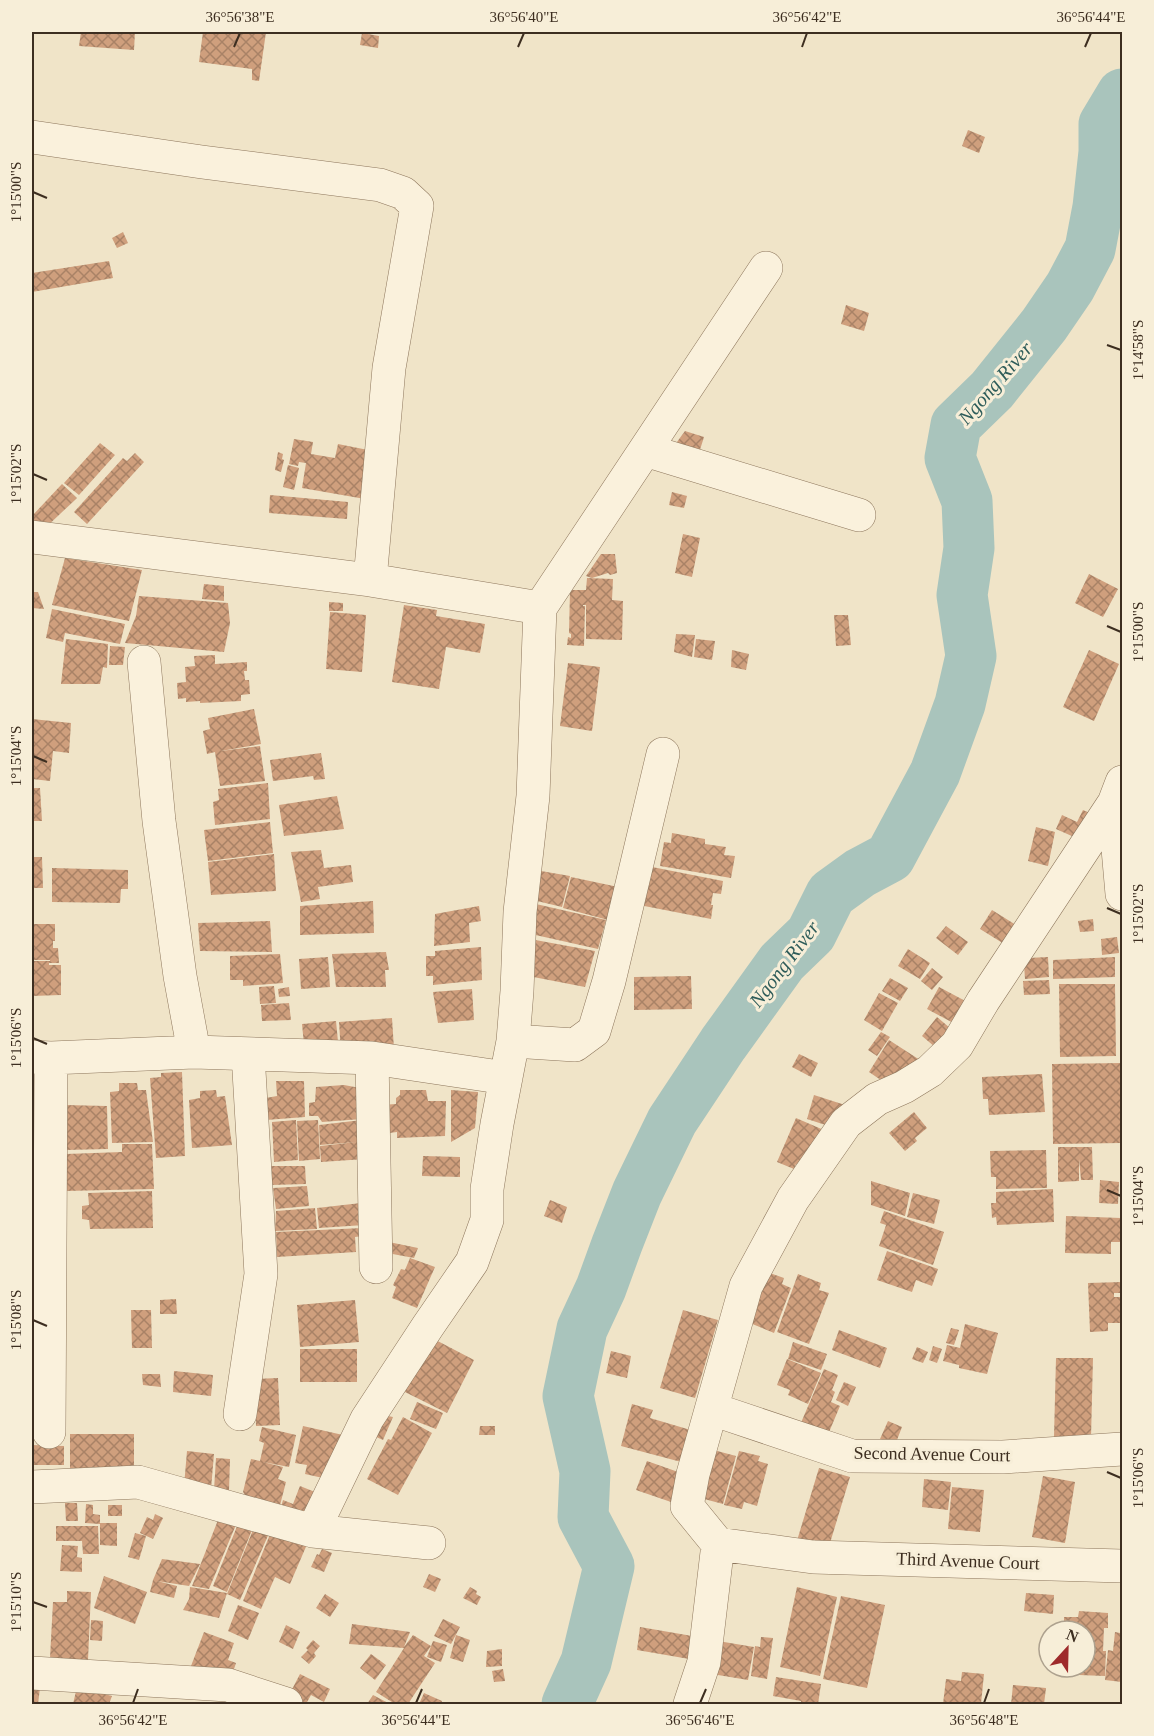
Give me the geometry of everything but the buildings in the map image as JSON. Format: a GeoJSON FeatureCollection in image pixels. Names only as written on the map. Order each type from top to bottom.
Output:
{"type":"FeatureCollection","features":[{"type":"Feature","properties":{"kind":"street"},"geometry":{"type":"LineString","coordinates":[[32,137],[381,185],[403,193],[417,206],[389,368],[370,580]]}},
{"type":"Feature","properties":{"kind":"street"},"geometry":{"type":"LineString","coordinates":[[313,1531],[367,1419],[472,1262],[487,1220],[487,1189],[513,1041],[520,912],[533,796],[540,608],[766,267]]}},
{"type":"Feature","properties":{"kind":"street"},"geometry":{"type":"LineString","coordinates":[[645,450],[859,515]]}},
{"type":"Feature","properties":{"kind":"street"},"geometry":{"type":"LineString","coordinates":[[32,537],[370,580],[540,608]]}},
{"type":"Feature","properties":{"kind":"street"},"geometry":{"type":"LineString","coordinates":[[144,662],[160,829],[180,976],[194,1052]]}},
{"type":"Feature","properties":{"kind":"street"},"geometry":{"type":"LineString","coordinates":[[513,1041],[575,1045],[594,1031],[609,981],[663,754]]}},
{"type":"Feature","properties":{"kind":"street"},"geometry":{"type":"LineString","coordinates":[[1118,792],[1122,894]]}},
{"type":"Feature","properties":{"kind":"street"},"geometry":{"type":"LineString","coordinates":[[690,1704],[704,1662],[718,1544],[687,1506],[693,1474],[746,1286],[793,1199],[846,1123],[877,1099],[904,1087],[930,1071],[957,1045],[1118,792]]}},
{"type":"Feature","properties":{"kind":"street"},"geometry":{"type":"LineString","coordinates":[[49,1432],[41,1057],[194,1052],[372,1058],[506,1078]]}},
{"type":"Feature","properties":{"kind":"street"},"geometry":{"type":"LineString","coordinates":[[240,1414],[261,1274],[248,1054]]}},
{"type":"Feature","properties":{"kind":"street"},"geometry":{"type":"LineString","coordinates":[[372,1058],[376,1267]]}},
{"type":"Feature","properties":{"kind":"street","name":"Second Avenue Court"},"geometry":{"type":"LineString","coordinates":[[712,1408],[852,1456],[1003,1457],[1122,1449]]}},
{"type":"Feature","properties":{"kind":"street"},"geometry":{"type":"LineString","coordinates":[[32,1487],[138,1482],[313,1531],[429,1543]]}},
{"type":"Feature","properties":{"kind":"street","name":"Third Avenue Court"},"geometry":{"type":"LineString","coordinates":[[718,1544],[813,1557],[1122,1566]]}},
{"type":"Feature","properties":{"kind":"street"},"geometry":{"type":"LineString","coordinates":[[32,1672],[286,1704]]}},
{"type":"Feature","properties":{"kind":"waterway","name":"Ngong River"},"geometry":{"type":"LineString","coordinates":[[567,1704],[586,1662],[609,1566],[583,1517],[585,1471],[568,1396],[582,1329],[601,1288],[637,1193],[672,1121],[723,1044],[782,962],[811,934],[831,894],[860,873],[890,857],[935,773],[960,704],[971,656],[962,595],[969,548],[967,501],[950,458],[956,425],[992,390],[1044,325],[1070,287],[1090,249],[1098,207],[1104,152],[1104,124],[1122,94]]}}]}
